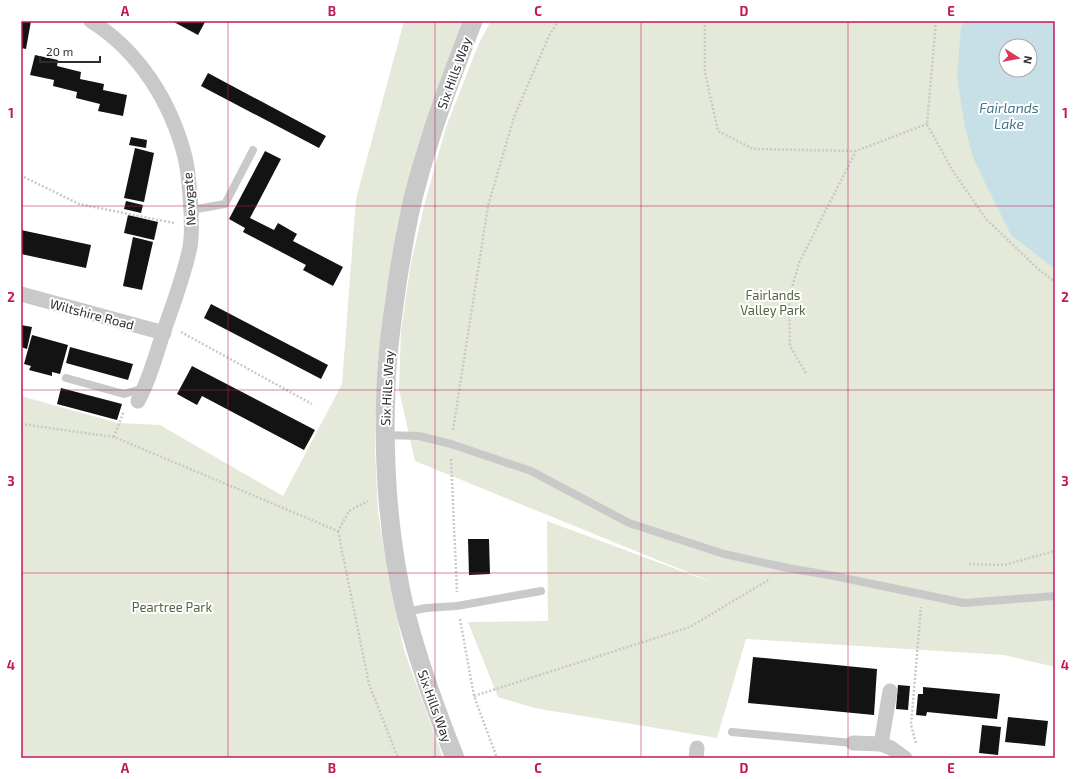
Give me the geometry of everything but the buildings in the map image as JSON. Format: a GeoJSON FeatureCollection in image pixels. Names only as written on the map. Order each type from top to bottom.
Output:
{"type":"FeatureCollection","features":[{"type":"Feature","properties":{"kind":"street","name":"Newgate"},"geometry":{"type":"LineString","coordinates":[[91,21],[125,47],[154,83],[168,110],[186,158],[192,227],[190,246],[184,271],[146,387],[138,401]]}},
{"type":"Feature","properties":{"kind":"street","name":"Six Hills Way"},"geometry":{"type":"LineString","coordinates":[[455,758],[420,664],[406,612],[392,533],[388,490],[385,435],[386,385],[391,328],[408,221],[416,187],[446,90],[473,21]]}},
{"type":"Feature","properties":{"kind":"street","name":"Wiltshire Road"},"geometry":{"type":"LineString","coordinates":[[21,294],[165,328]]}},
{"type":"Feature","properties":{"kind":"street"},"geometry":{"type":"LineString","coordinates":[[881,744],[890,691]]}},
{"type":"Feature","properties":{"kind":"street"},"geometry":{"type":"LineString","coordinates":[[853,743],[881,744],[891,748],[898,755],[905,758]]}},
{"type":"Feature","properties":{"kind":"lane"},"geometry":{"type":"LineString","coordinates":[[191,210],[225,204],[253,150]]}},
{"type":"Feature","properties":{"kind":"lane"},"geometry":{"type":"LineString","coordinates":[[66,378],[124,394],[146,387]]}},
{"type":"Feature","properties":{"kind":"lane"},"geometry":{"type":"LineString","coordinates":[[385,435],[412,435],[451,444],[531,471],[629,523],[724,554],[964,603],[1055,596]]}},
{"type":"Feature","properties":{"kind":"lane"},"geometry":{"type":"LineString","coordinates":[[406,612],[426,608],[457,606],[541,591]]}},
{"type":"Feature","properties":{"kind":"lane"},"geometry":{"type":"LineString","coordinates":[[732,732],[853,743]]}},
{"type":"Feature","properties":{"kind":"path"},"geometry":{"type":"LineString","coordinates":[[497,758],[474,696],[457,606],[451,444],[488,206],[514,117],[549,36],[558,21]]}},
{"type":"Feature","properties":{"kind":"path"},"geometry":{"type":"LineString","coordinates":[[705,21],[705,73],[718,131],[754,149],[856,151],[927,124]]}},
{"type":"Feature","properties":{"kind":"path"},"geometry":{"type":"LineString","coordinates":[[936,21],[927,124],[953,171],[986,219],[1036,268],[1055,282]]}},
{"type":"Feature","properties":{"kind":"path"},"geometry":{"type":"LineString","coordinates":[[806,373],[790,346],[789,298],[799,263],[856,151]]}},
{"type":"Feature","properties":{"kind":"path"},"geometry":{"type":"LineString","coordinates":[[24,177],[79,204],[192,227]]}},
{"type":"Feature","properties":{"kind":"path"},"geometry":{"type":"LineString","coordinates":[[165,328],[312,404]]}},
{"type":"Feature","properties":{"kind":"path"},"geometry":{"type":"LineString","coordinates":[[114,437],[125,408],[138,401]]}},
{"type":"Feature","properties":{"kind":"path"},"geometry":{"type":"LineString","coordinates":[[21,424],[114,437],[338,531]]}},
{"type":"Feature","properties":{"kind":"path"},"geometry":{"type":"LineString","coordinates":[[388,490],[349,511],[338,531],[369,684],[398,758]]}},
{"type":"Feature","properties":{"kind":"path"},"geometry":{"type":"LineString","coordinates":[[969,564],[1004,565],[1055,551]]}},
{"type":"Feature","properties":{"kind":"path"},"geometry":{"type":"LineString","coordinates":[[474,696],[690,627],[788,568]]}},
{"type":"Feature","properties":{"kind":"path"},"geometry":{"type":"LineString","coordinates":[[916,745],[911,725],[922,595]]}},
{"type":"Feature","properties":{"kind":"green space","name":"Peartree Park"},"geometry":{"type":"Polygon","coordinates":[[[404,21],[463,21],[418,145],[398,220],[385,298],[377,371],[375,448],[378,512],[388,576],[404,650],[443,758],[21,758],[21,396],[118,423],[160,425],[283,496],[342,384],[356,199],[404,21]]]}},
{"type":"Feature","properties":{"kind":"green space","name":"Fairlands Valley Park"},"geometry":{"type":"Polygon","coordinates":[[[491,21],[1055,21],[1055,667],[1004,655],[746,639],[717,738],[534,708],[498,697],[468,622],[548,621],[547,521],[719,585],[415,461],[399,390],[401,330],[411,263],[425,202],[446,127],[479,43],[491,21]]]}},
{"type":"Feature","properties":{"kind":"water","name":"Fairlands Lake"},"geometry":{"type":"Polygon","coordinates":[[[963,21],[1055,21],[1055,269],[1011,235],[973,157],[965,128],[957,77],[961,28],[963,21]]]}}]}
